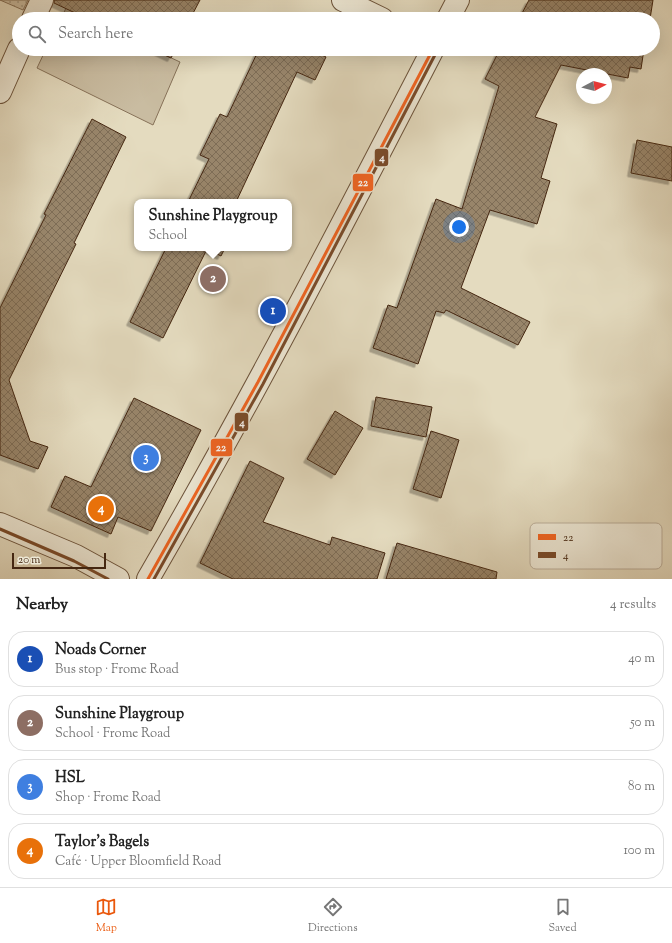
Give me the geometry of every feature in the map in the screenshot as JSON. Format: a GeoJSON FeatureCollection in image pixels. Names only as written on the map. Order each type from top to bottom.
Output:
{"type":"FeatureCollection","features":[{"type":"Feature","properties":{"kind":"street"},"geometry":{"type":"LineString","coordinates":[[36,12],[42,0]]}},
{"type":"Feature","properties":{"kind":"street"},"geometry":{"type":"LineString","coordinates":[[343,0],[368,12]]}},
{"type":"Feature","properties":{"kind":"street"},"geometry":{"type":"LineString","coordinates":[[452,12],[458,0]]}},
{"type":"Feature","properties":{"kind":"street"},"geometry":{"type":"LineString","coordinates":[[0,92],[17,56]]}},
{"type":"Feature","properties":{"kind":"street"},"geometry":{"type":"LineString","coordinates":[[148,579],[206,477],[342,225],[429,56]]}},
{"type":"Feature","properties":{"kind":"street"},"geometry":{"type":"LineString","coordinates":[[0,524],[76,556],[118,579]]}},
{"type":"Feature","properties":{"kind":"shaded area"},"geometry":{"type":"Polygon","coordinates":[[[0,0],[28,0],[23,10],[0,0]]]}},
{"type":"Feature","properties":{"kind":"shaded area"},"geometry":{"type":"Polygon","coordinates":[[[66,8],[74,12],[64,12],[66,8]]]}},
{"type":"Feature","properties":{"kind":"shaded area"},"geometry":{"type":"Polygon","coordinates":[[[43,56],[167,56],[180,62],[153,125],[37,68],[43,56]]]}},
{"type":"Feature","properties":{"kind":"building"},"geometry":{"type":"Polygon","coordinates":[[[54,0],[200,0],[194,12],[73,12],[54,3],[54,0]]]}},
{"type":"Feature","properties":{"kind":"building"},"geometry":{"type":"Polygon","coordinates":[[[529,0],[653,0],[651,12],[523,12],[529,0]]]}},
{"type":"Feature","properties":{"kind":"building"},"geometry":{"type":"Polygon","coordinates":[[[256,56],[326,57],[315,80],[297,72],[237,199],[189,199],[209,159],[200,155],[220,114],[227,117],[256,56]]]}},
{"type":"Feature","properties":{"kind":"building"},"geometry":{"type":"Polygon","coordinates":[[[496,56],[643,56],[641,69],[630,67],[628,78],[612,75],[612,68],[576,68],[561,65],[535,117],[557,124],[541,178],[550,181],[537,224],[490,210],[461,288],[530,322],[518,345],[446,310],[444,313],[436,311],[418,364],[373,348],[388,305],[397,308],[436,199],[462,209],[499,86],[485,79],[496,56]]]}},
{"type":"Feature","properties":{"kind":"building"},"geometry":{"type":"Polygon","coordinates":[[[92,119],[126,137],[74,243],[76,244],[9,380],[30,441],[48,447],[38,469],[0,455],[0,308],[46,215],[44,214],[92,119]]]}},
{"type":"Feature","properties":{"kind":"building"},"geometry":{"type":"Polygon","coordinates":[[[637,140],[672,147],[672,181],[631,173],[637,140]]]}},
{"type":"Feature","properties":{"kind":"building"},"geometry":{"type":"Polygon","coordinates":[[[165,251],[206,251],[163,338],[130,322],[165,251]]]}},
{"type":"Feature","properties":{"kind":"building"},"geometry":{"type":"Polygon","coordinates":[[[211,251],[224,251],[221,256],[211,251]]]}},
{"type":"Feature","properties":{"kind":"building"},"geometry":{"type":"Polygon","coordinates":[[[376,397],[432,407],[426,437],[371,426],[376,397]]]}},
{"type":"Feature","properties":{"kind":"building"},"geometry":{"type":"Polygon","coordinates":[[[134,398],[201,430],[151,531],[118,517],[111,534],[51,507],[65,476],[91,487],[134,398]]]}},
{"type":"Feature","properties":{"kind":"building"},"geometry":{"type":"Polygon","coordinates":[[[335,411],[363,428],[335,475],[307,459],[335,411]]]}},
{"type":"Feature","properties":{"kind":"building"},"geometry":{"type":"Polygon","coordinates":[[[431,431],[459,440],[441,498],[413,489],[431,431]]]}},
{"type":"Feature","properties":{"kind":"building"},"geometry":{"type":"Polygon","coordinates":[[[250,461],[284,478],[263,522],[330,545],[332,537],[385,553],[377,579],[233,579],[200,563],[250,461]]]}},
{"type":"Feature","properties":{"kind":"building"},"geometry":{"type":"Polygon","coordinates":[[[397,543],[497,572],[496,579],[386,579],[397,543]]]}},
{"type":"Feature","properties":{"kind":"transit line","name":"22"},"geometry":{"type":"LineString","coordinates":[[148,579],[258,382],[429,56]]}},
{"type":"Feature","properties":{"kind":"transit line","name":"4"},"geometry":{"type":"LineString","coordinates":[[154,579],[263,384],[434,56]]}},
{"type":"Feature","properties":{"kind":"transit line","name":"4"},"geometry":{"type":"LineString","coordinates":[[0,529],[74,561],[108,579]]}},
{"type":"Feature","properties":{"kind":"place","name":"Sunshine Playgroup"},"geometry":{"type":"Point","coordinates":[213,279]}},
{"type":"Feature","properties":{"kind":"place","name":"Noads Corner"},"geometry":{"type":"Point","coordinates":[273,311]}},
{"type":"Feature","properties":{"kind":"place","name":"HSL"},"geometry":{"type":"Point","coordinates":[146,458]}},
{"type":"Feature","properties":{"kind":"place","name":"Taylor’s Bagels"},"geometry":{"type":"Point","coordinates":[101,509]}}]}
